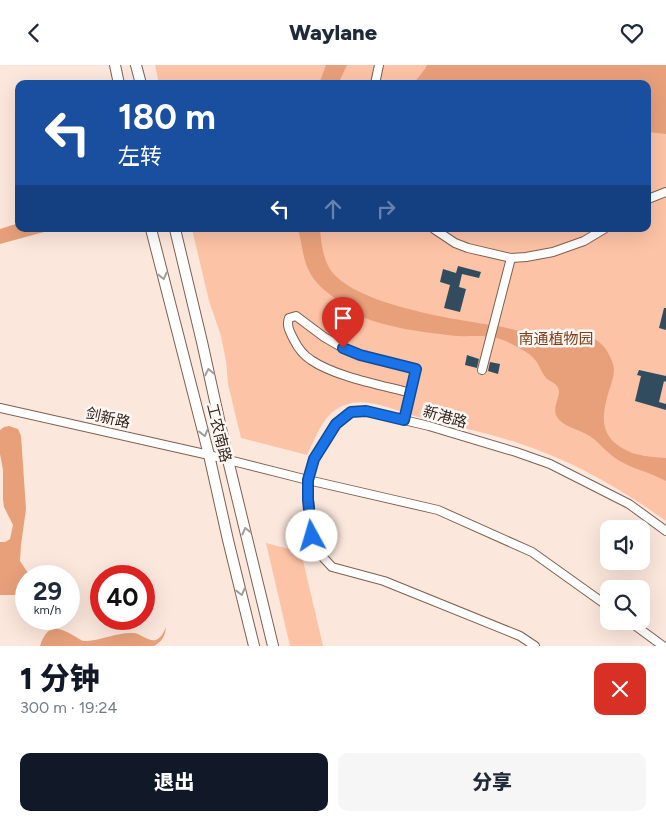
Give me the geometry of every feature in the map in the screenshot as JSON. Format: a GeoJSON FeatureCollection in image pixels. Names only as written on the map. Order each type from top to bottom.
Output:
{"type":"FeatureCollection","features":[{"type":"Feature","properties":{"kind":"main road"},"geometry":{"type":"LineString","coordinates":[[115,65],[118,80]]}},
{"type":"Feature","properties":{"kind":"main road"},"geometry":{"type":"LineString","coordinates":[[136,65],[140,80]]}},
{"type":"Feature","properties":{"kind":"main road","name":"工农南路"},"geometry":{"type":"LineString","coordinates":[[152,232],[209,455],[254,646]]}},
{"type":"Feature","properties":{"kind":"main road","name":"工农南路"},"geometry":{"type":"LineString","coordinates":[[176,232],[273,646]]}},
{"type":"Feature","properties":{"kind":"street"},"geometry":{"type":"LineString","coordinates":[[375,80],[379,65]]}},
{"type":"Feature","properties":{"kind":"street"},"geometry":{"type":"LineString","coordinates":[[651,198],[666,192]]}},
{"type":"Feature","properties":{"kind":"street"},"geometry":{"type":"LineString","coordinates":[[438,232],[455,243],[468,248],[511,258],[553,252],[584,241],[599,232]]}},
{"type":"Feature","properties":{"kind":"street"},"geometry":{"type":"LineString","coordinates":[[482,369],[511,258]]}},
{"type":"Feature","properties":{"kind":"street"},"geometry":{"type":"LineString","coordinates":[[404,420],[410,395],[412,386],[416,369],[352,351],[333,343],[296,316],[289,318],[287,327],[302,353],[310,360],[339,373],[359,379],[391,387],[399,390],[405,391],[411,393]]}},
{"type":"Feature","properties":{"kind":"street","name":"剑新路"},"geometry":{"type":"LineString","coordinates":[[0,409],[209,455],[438,510],[532,552],[600,601]]}},
{"type":"Feature","properties":{"kind":"street","name":"新港路"},"geometry":{"type":"LineString","coordinates":[[535,646],[520,636],[384,581],[332,567],[319,553],[312,536],[308,480],[314,459],[336,424],[351,412],[366,411],[507,449],[550,464],[629,504],[666,531]]}},
{"type":"Feature","properties":{"kind":"street"},"geometry":{"type":"LineString","coordinates":[[641,630],[663,646]]}},
{"type":"Feature","properties":{"kind":"green space","name":"南通植物园"},"geometry":{"type":"Polygon","coordinates":[[[155,65],[666,65],[666,521],[631,497],[595,476],[558,458],[493,435],[415,416],[376,404],[352,403],[335,410],[319,430],[307,455],[241,438],[228,384],[221,336],[209,301],[193,232],[651,232],[651,80],[158,80],[155,65]]]}},
{"type":"Feature","properties":{"kind":"green space"},"geometry":{"type":"Polygon","coordinates":[[[266,543],[301,552],[323,646],[290,646],[266,543]]]}},
{"type":"Feature","properties":{"kind":"shaded area"},"geometry":{"type":"Polygon","coordinates":[[[326,65],[347,65],[340,80],[320,80],[326,65]]]}},
{"type":"Feature","properties":{"kind":"shaded area"},"geometry":{"type":"Polygon","coordinates":[[[427,65],[666,65],[666,134],[651,132],[651,80],[416,80],[427,65]]]}},
{"type":"Feature","properties":{"kind":"shaded area"},"geometry":{"type":"Polygon","coordinates":[[[15,224],[15,232],[44,232],[0,244],[0,229],[15,224]]]}},
{"type":"Feature","properties":{"kind":"shaded area"},"geometry":{"type":"Polygon","coordinates":[[[299,232],[320,232],[324,255],[330,269],[341,281],[378,300],[447,318],[531,333],[551,335],[580,334],[596,340],[606,350],[612,360],[614,369],[604,412],[606,431],[613,441],[629,452],[644,456],[666,458],[666,481],[623,463],[590,437],[559,420],[555,411],[559,391],[557,386],[546,378],[537,362],[525,351],[500,339],[491,337],[421,332],[383,324],[361,316],[317,283],[306,264],[299,232]]]}},
{"type":"Feature","properties":{"kind":"shaded area"},"geometry":{"type":"Polygon","coordinates":[[[9,426],[18,429],[21,436],[26,509],[20,561],[23,565],[15,565],[15,595],[0,595],[0,542],[10,539],[13,525],[4,507],[3,500],[0,430],[9,426]]]}},
{"type":"Feature","properties":{"kind":"shaded area"},"geometry":{"type":"Polygon","coordinates":[[[166,627],[163,638],[154,646],[40,646],[44,637],[51,630],[64,631],[83,641],[128,633],[156,640],[166,627]]]}},
{"type":"Feature","properties":{"kind":"building"},"geometry":{"type":"Polygon","coordinates":[[[458,266],[481,272],[479,278],[462,274],[459,287],[466,289],[460,312],[444,308],[450,285],[440,282],[443,269],[456,273],[458,266]]]}},
{"type":"Feature","properties":{"kind":"building"},"geometry":{"type":"Polygon","coordinates":[[[664,308],[666,308],[666,330],[659,328],[664,308]]]}},
{"type":"Feature","properties":{"kind":"building"},"geometry":{"type":"Polygon","coordinates":[[[467,355],[479,359],[477,368],[465,365],[467,355]]]}},
{"type":"Feature","properties":{"kind":"building"},"geometry":{"type":"Polygon","coordinates":[[[490,362],[500,364],[498,374],[488,371],[490,362]]]}},
{"type":"Feature","properties":{"kind":"building"},"geometry":{"type":"Polygon","coordinates":[[[639,370],[666,376],[666,382],[664,381],[659,402],[666,404],[666,410],[635,401],[641,376],[637,375],[639,370]]]}},
{"type":"Feature","properties":{"kind":"route"},"geometry":{"type":"LineString","coordinates":[[312,536],[308,480],[314,459],[336,424],[351,412],[366,411],[404,420],[416,369],[360,355],[343,348]]}}]}
